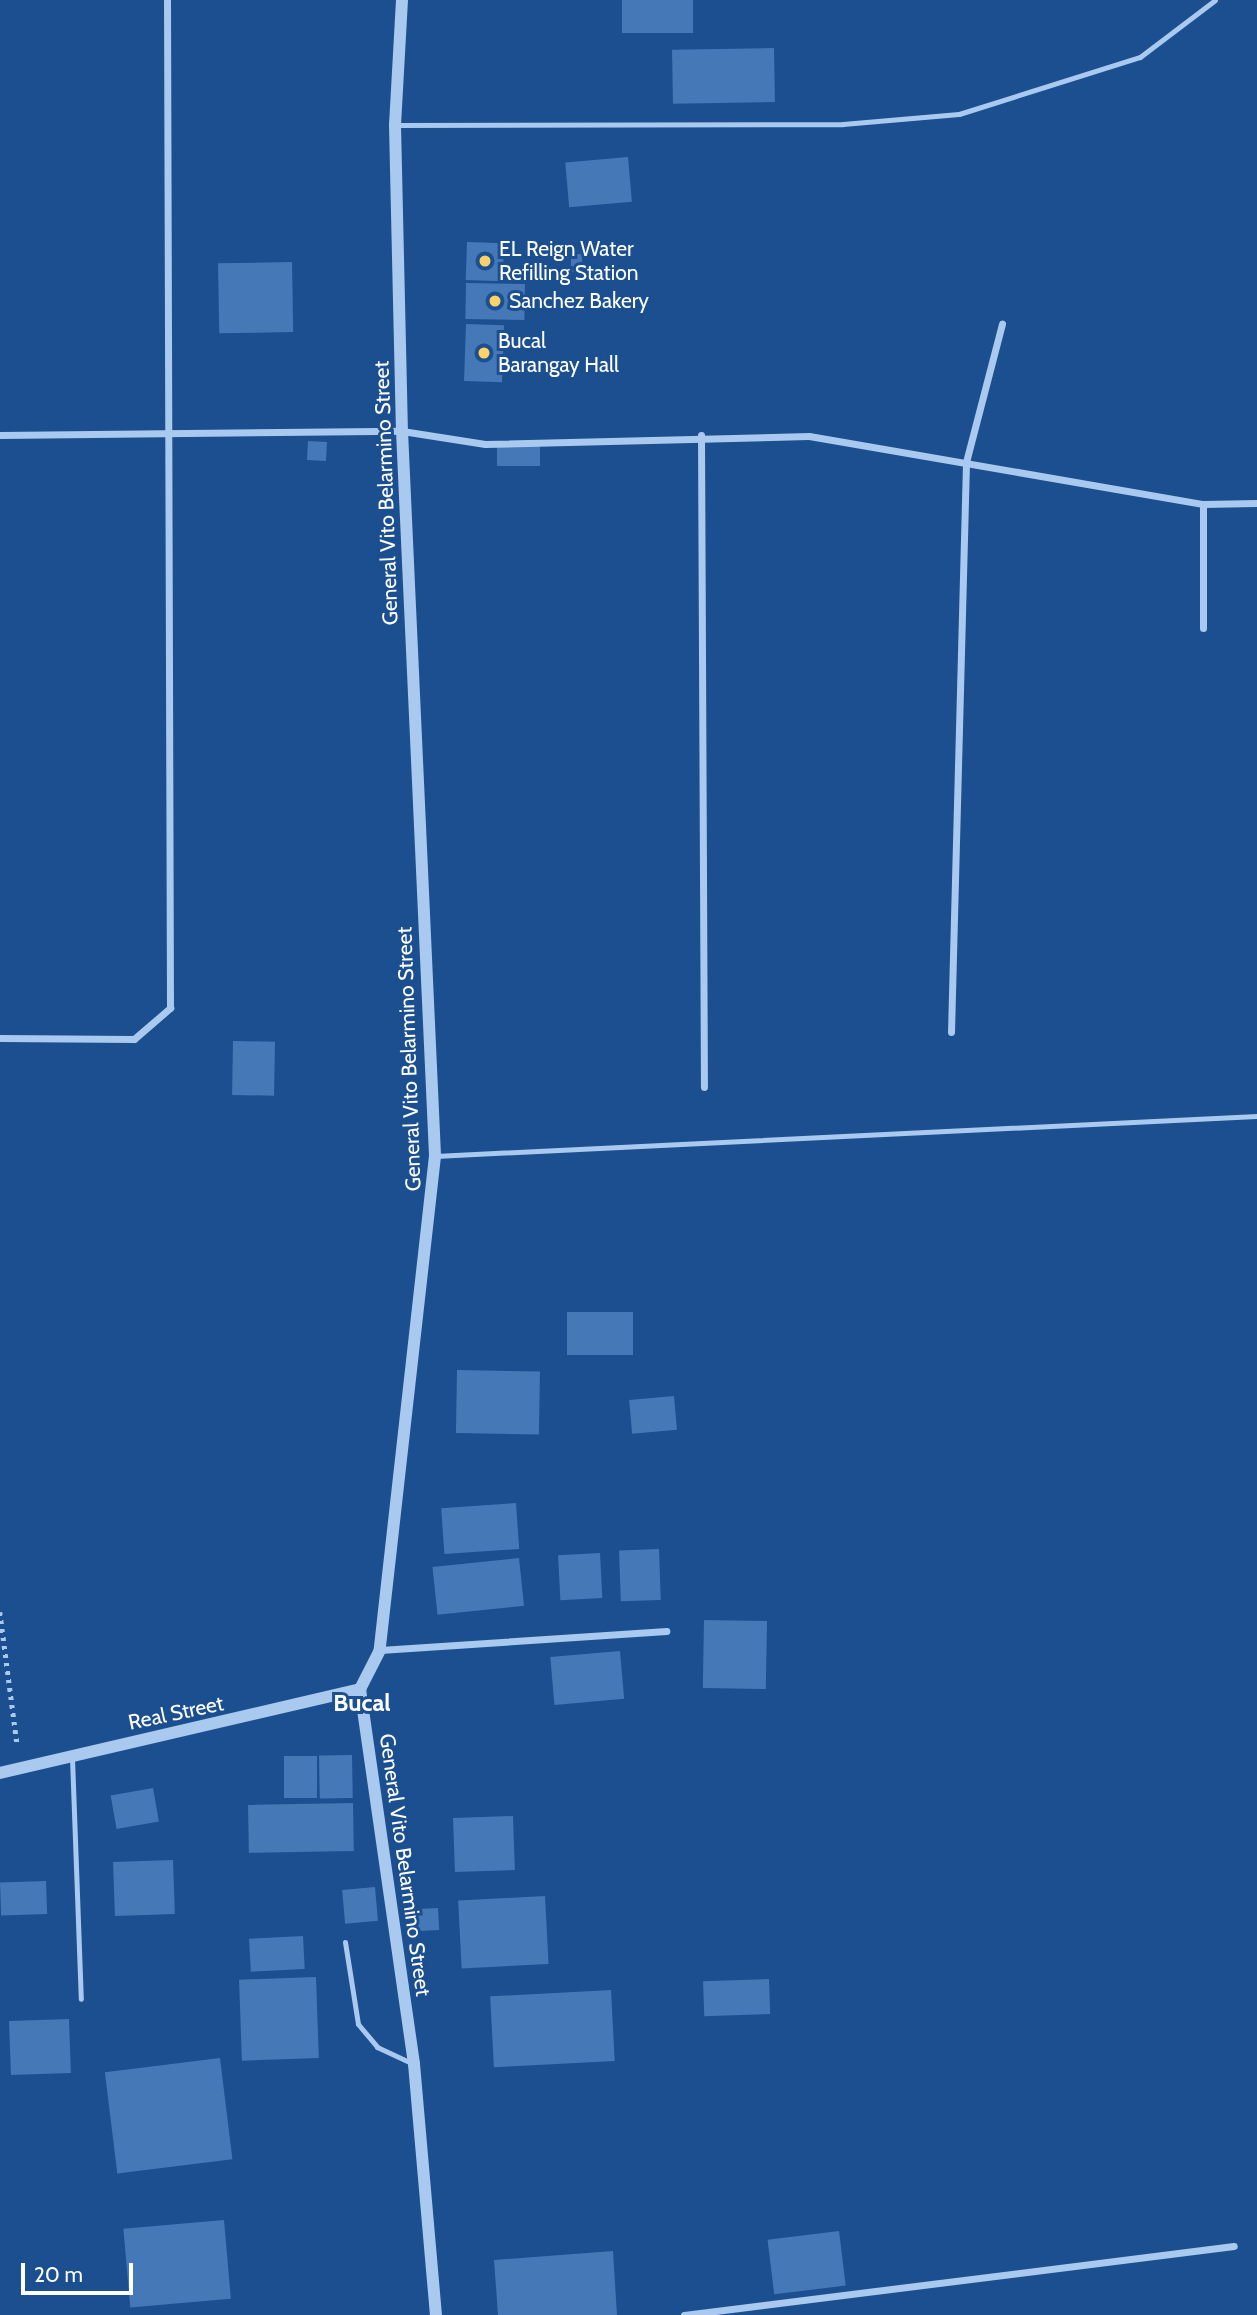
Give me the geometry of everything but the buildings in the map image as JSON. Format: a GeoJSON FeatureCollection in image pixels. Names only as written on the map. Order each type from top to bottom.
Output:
{"type":"FeatureCollection","features":[{"type":"Feature","properties":{"kind":"street"},"geometry":{"type":"LineString","coordinates":[[0,1038],[134,1039],[170,1008],[167,0]]}},
{"type":"Feature","properties":{"kind":"street","name":"General Vito Belarmino Street"},"geometry":{"type":"LineString","coordinates":[[402,0],[395,125],[402,431],[435,1156],[380,1650],[360,1689],[414,2064],[436,2315]]}},
{"type":"Feature","properties":{"kind":"street"},"geometry":{"type":"LineString","coordinates":[[951,1032],[966,462],[1002,324]]}},
{"type":"Feature","properties":{"kind":"street"},"geometry":{"type":"LineString","coordinates":[[0,435],[168,430],[402,431],[485,444],[701,435],[809,436],[1203,504],[1257,503]]}},
{"type":"Feature","properties":{"kind":"street"},"geometry":{"type":"LineString","coordinates":[[701,435],[704,1087]]}},
{"type":"Feature","properties":{"kind":"street"},"geometry":{"type":"LineString","coordinates":[[1203,504],[1203,628]]}},
{"type":"Feature","properties":{"kind":"street"},"geometry":{"type":"LineString","coordinates":[[380,1650],[666,1631]]}},
{"type":"Feature","properties":{"kind":"street","name":"Real Street"},"geometry":{"type":"LineString","coordinates":[[0,1773],[20,1765],[360,1689]]}},
{"type":"Feature","properties":{"kind":"street"},"geometry":{"type":"LineString","coordinates":[[684,2315],[1234,2246]]}},
{"type":"Feature","properties":{"kind":"lane"},"geometry":{"type":"LineString","coordinates":[[395,125],[843,124],[959,114],[1140,57],[1215,0]]}},
{"type":"Feature","properties":{"kind":"lane"},"geometry":{"type":"LineString","coordinates":[[435,1156],[1257,1116]]}},
{"type":"Feature","properties":{"kind":"lane"},"geometry":{"type":"LineString","coordinates":[[72,1755],[81,1999]]}},
{"type":"Feature","properties":{"kind":"lane"},"geometry":{"type":"LineString","coordinates":[[345,1942],[358,2024],[377,2047],[414,2064]]}},
{"type":"Feature","properties":{"kind":"path"},"geometry":{"type":"LineString","coordinates":[[0,1612],[20,1765]]}},
{"type":"Feature","properties":{"kind":"place","name":"EL Reign Water Refilling Station"},"geometry":{"type":"Point","coordinates":[485,261]}},
{"type":"Feature","properties":{"kind":"place","name":"Sanchez Bakery"},"geometry":{"type":"Point","coordinates":[495,301]}},
{"type":"Feature","properties":{"kind":"place","name":"Bucal Barangay Hall"},"geometry":{"type":"Point","coordinates":[484,353]}},
{"type":"Feature","properties":{"kind":"district","name":"Bucal"},"geometry":{"type":"Point","coordinates":[362,1703]}}]}
